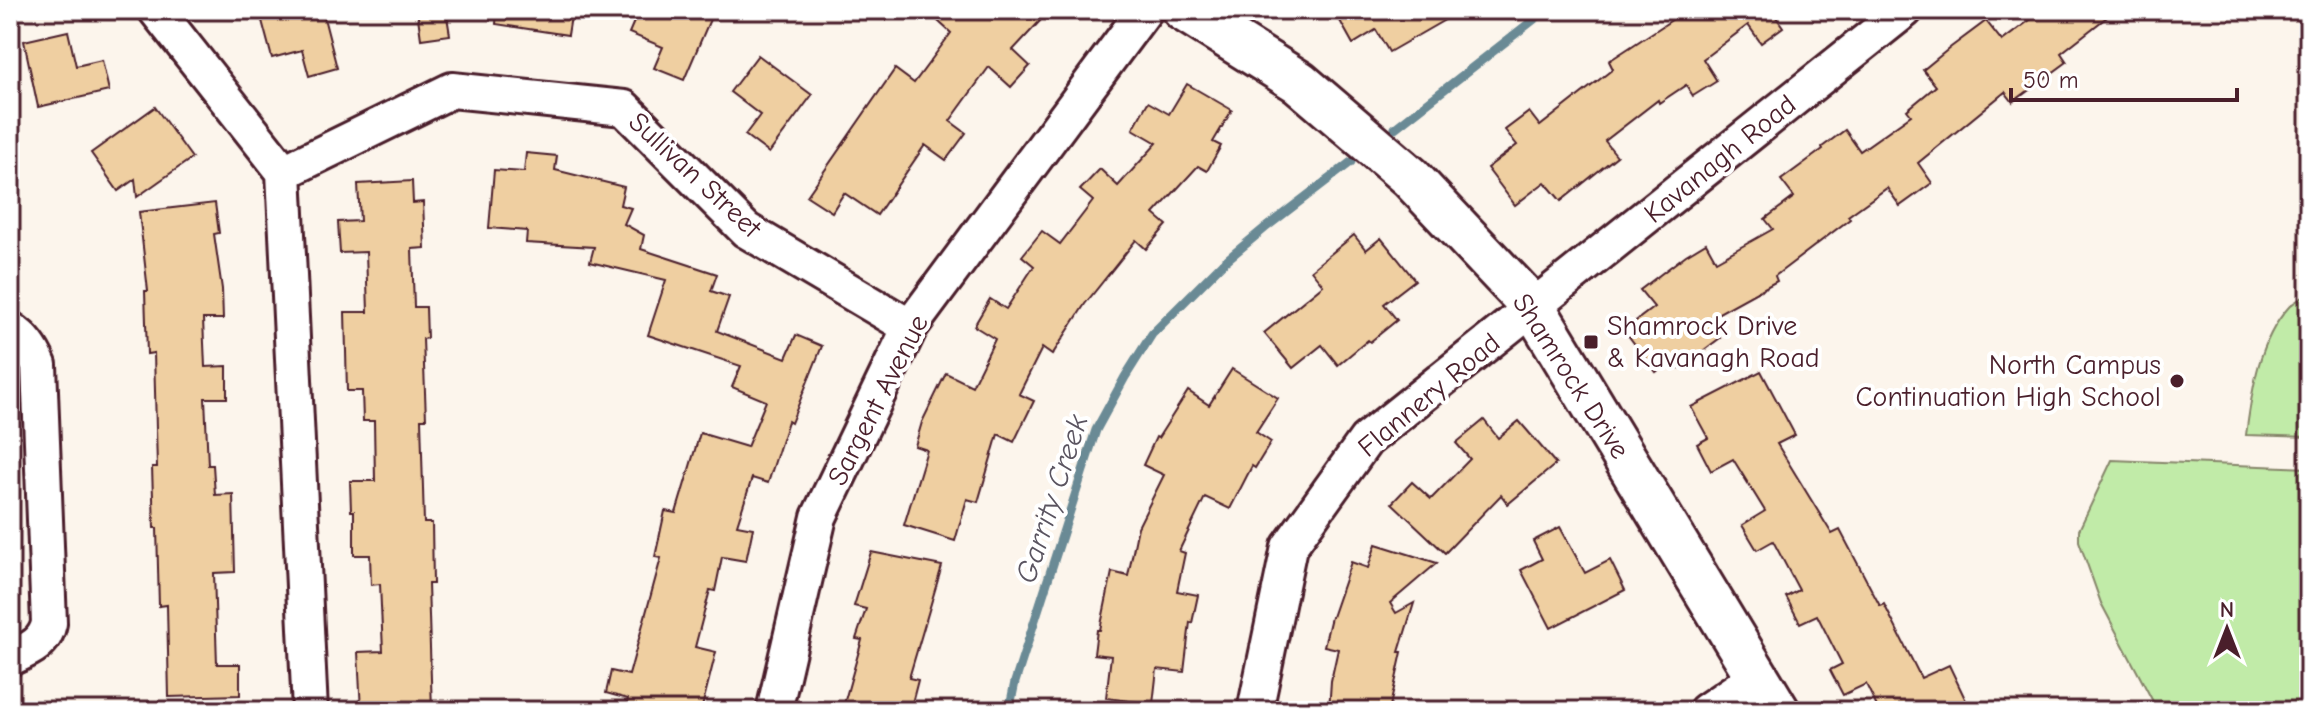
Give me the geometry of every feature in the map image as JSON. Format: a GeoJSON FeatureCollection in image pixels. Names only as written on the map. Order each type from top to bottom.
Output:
{"type":"FeatureCollection","features":[{"type":"Feature","properties":{"kind":"street"},"geometry":{"type":"LineString","coordinates":[[156,10],[284,172],[310,711]]}},
{"type":"Feature","properties":{"kind":"street","name":"Sargent Avenue"},"geometry":{"type":"LineString","coordinates":[[774,711],[819,517],[910,327],[1145,10]]}},
{"type":"Feature","properties":{"kind":"street","name":"Shamrock Drive"},"geometry":{"type":"LineString","coordinates":[[1184,10],[1299,82],[1410,177],[1534,308],[1767,694]]}},
{"type":"Feature","properties":{"kind":"street","name":"Kavanagh Road"},"geometry":{"type":"LineString","coordinates":[[1534,308],[1905,10]]}},
{"type":"Feature","properties":{"kind":"street","name":"Sullivan Street"},"geometry":{"type":"LineString","coordinates":[[284,172],[452,90],[624,108],[746,230],[910,327]]}},
{"type":"Feature","properties":{"kind":"street","name":"Flannery Road"},"geometry":{"type":"LineString","coordinates":[[1255,711],[1289,547],[1366,440],[1534,308]]}},
{"type":"Feature","properties":{"kind":"street"},"geometry":{"type":"LineString","coordinates":[[10,329],[32,349],[39,365],[49,623],[42,640],[32,649],[10,658]]}},
{"type":"Feature","properties":{"kind":"street"},"geometry":{"type":"LineString","coordinates":[[1706,711],[1767,694]]}},
{"type":"Feature","properties":{"kind":"green space"},"geometry":{"type":"Polygon","coordinates":[[[2309,294],[2309,437],[2246,435],[2254,384],[2270,336],[2288,308],[2309,294]]]}},
{"type":"Feature","properties":{"kind":"green space"},"geometry":{"type":"Polygon","coordinates":[[[2112,460],[2309,468],[2309,711],[2158,711],[2101,603],[2079,541],[2079,530],[2112,460]]]}},
{"type":"Feature","properties":{"kind":"building"},"geometry":{"type":"Polygon","coordinates":[[[322,10],[337,68],[309,76],[302,50],[272,58],[260,13],[322,10]]]}},
{"type":"Feature","properties":{"kind":"building"},"geometry":{"type":"Polygon","coordinates":[[[417,10],[446,10],[450,35],[421,39],[417,10]]]}},
{"type":"Feature","properties":{"kind":"building"},"geometry":{"type":"Polygon","coordinates":[[[497,10],[572,10],[568,35],[496,24],[497,10]]]}},
{"type":"Feature","properties":{"kind":"building"},"geometry":{"type":"Polygon","coordinates":[[[639,10],[714,10],[684,80],[654,68],[663,47],[629,33],[639,10]]]}},
{"type":"Feature","properties":{"kind":"building"},"geometry":{"type":"Polygon","coordinates":[[[926,10],[1027,10],[1040,21],[1013,50],[1030,66],[1011,87],[989,67],[950,121],[966,133],[946,160],[925,145],[877,215],[844,193],[832,212],[807,196],[895,69],[914,83],[951,33],[926,10]]]}},
{"type":"Feature","properties":{"kind":"building"},"geometry":{"type":"Polygon","coordinates":[[[1334,10],[1462,10],[1389,52],[1376,30],[1353,44],[1334,10]]]}},
{"type":"Feature","properties":{"kind":"building"},"geometry":{"type":"Polygon","coordinates":[[[1687,10],[1771,10],[1783,27],[1761,43],[1748,25],[1703,59],[1717,81],[1693,96],[1686,85],[1659,103],[1658,100],[1605,141],[1617,156],[1561,201],[1545,182],[1515,205],[1487,168],[1517,145],[1505,130],[1529,112],[1540,126],[1613,69],[1609,61],[1687,10]]]}},
{"type":"Feature","properties":{"kind":"building"},"geometry":{"type":"Polygon","coordinates":[[[2043,10],[2116,10],[2061,53],[2067,62],[2013,102],[2005,92],[1918,163],[1932,183],[1900,206],[1887,188],[1775,276],[1777,281],[1706,320],[1720,338],[1680,368],[1673,359],[1656,372],[1624,330],[1654,307],[1640,290],[1706,243],[1716,261],[1773,229],[1765,219],[1794,197],[1781,180],[1845,130],[1860,151],[1911,115],[1907,110],[1936,86],[1923,70],[1986,21],[2002,41],[2043,10]]]}},
{"type":"Feature","properties":{"kind":"building"},"geometry":{"type":"Polygon","coordinates":[[[68,31],[76,66],[102,60],[109,91],[38,107],[24,41],[68,31]]]}},
{"type":"Feature","properties":{"kind":"building"},"geometry":{"type":"Polygon","coordinates":[[[758,55],[812,95],[769,153],[745,135],[760,115],[730,92],[758,55]]]}},
{"type":"Feature","properties":{"kind":"building"},"geometry":{"type":"Polygon","coordinates":[[[1187,84],[1232,110],[1213,142],[1221,146],[1207,171],[1198,166],[1154,214],[1167,225],[1146,249],[1136,240],[1085,304],[1052,355],[1042,348],[1019,394],[1034,401],[1014,442],[998,434],[978,502],[967,499],[955,541],[904,525],[927,450],[915,446],[922,422],[946,373],[972,386],[995,339],[974,326],[990,299],[1006,309],[1034,266],[1022,256],[1042,231],[1060,244],[1093,201],[1080,190],[1100,169],[1118,186],[1157,143],[1133,129],[1148,102],[1169,114],[1187,84]]]}},
{"type":"Feature","properties":{"kind":"building"},"geometry":{"type":"Polygon","coordinates":[[[155,107],[192,158],[137,197],[135,179],[118,191],[91,153],[155,107]]]}},
{"type":"Feature","properties":{"kind":"building"},"geometry":{"type":"Polygon","coordinates":[[[526,153],[557,156],[555,170],[624,187],[620,205],[631,208],[624,224],[644,235],[641,249],[717,274],[711,291],[729,297],[717,331],[786,358],[796,335],[822,346],[791,423],[788,421],[768,483],[752,478],[737,525],[753,528],[746,561],[722,557],[715,591],[710,590],[695,647],[716,652],[701,711],[625,711],[628,699],[606,693],[611,671],[629,675],[661,558],[655,557],[665,511],[676,513],[700,433],[747,447],[766,401],[732,387],[741,366],[648,335],[666,280],[590,262],[594,247],[526,243],[527,231],[489,228],[494,170],[524,172],[526,153]]]}},
{"type":"Feature","properties":{"kind":"building"},"geometry":{"type":"Polygon","coordinates":[[[412,181],[413,203],[423,202],[425,248],[412,249],[414,307],[426,307],[427,338],[423,339],[426,419],[421,419],[424,523],[432,523],[433,584],[428,584],[432,711],[361,711],[358,652],[383,651],[380,584],[371,585],[370,555],[354,555],[350,481],[375,481],[374,421],[363,421],[362,391],[347,391],[345,312],[368,312],[366,252],[340,253],[338,222],[360,221],[358,184],[412,181]]]}},
{"type":"Feature","properties":{"kind":"building"},"geometry":{"type":"Polygon","coordinates":[[[215,203],[219,233],[214,234],[223,319],[203,319],[205,367],[227,366],[227,398],[205,398],[208,465],[213,465],[215,495],[233,494],[235,572],[214,573],[217,664],[240,664],[240,695],[169,697],[167,605],[159,606],[157,528],[154,528],[152,467],[157,467],[154,353],[147,354],[145,291],[148,291],[139,212],[215,203]]]}},
{"type":"Feature","properties":{"kind":"building"},"geometry":{"type":"Polygon","coordinates":[[[1354,235],[1366,250],[1381,238],[1415,280],[1384,304],[1397,320],[1338,365],[1322,345],[1293,368],[1264,333],[1323,285],[1311,270],[1354,235]]]}},
{"type":"Feature","properties":{"kind":"building"},"geometry":{"type":"Polygon","coordinates":[[[1232,369],[1278,398],[1256,432],[1271,442],[1255,468],[1252,466],[1230,509],[1205,497],[1179,551],[1185,553],[1177,591],[1198,595],[1190,622],[1184,672],[1157,669],[1153,704],[1106,698],[1111,656],[1094,654],[1112,572],[1128,576],[1138,527],[1164,475],[1143,465],[1156,437],[1188,391],[1209,405],[1232,369]]]}},
{"type":"Feature","properties":{"kind":"building"},"geometry":{"type":"Polygon","coordinates":[[[1761,371],[1795,435],[1777,444],[1832,534],[1840,530],[1880,606],[1884,604],[1921,678],[1949,665],[1971,711],[1879,711],[1866,684],[1843,695],[1830,670],[1842,664],[1817,615],[1800,623],[1786,597],[1799,590],[1773,541],[1757,550],[1742,525],[1765,511],[1733,459],[1711,471],[1697,444],[1708,438],[1691,407],[1761,371]]]}},
{"type":"Feature","properties":{"kind":"building"},"geometry":{"type":"Polygon","coordinates":[[[1484,420],[1498,438],[1519,421],[1556,464],[1508,504],[1501,495],[1445,553],[1392,503],[1412,482],[1431,499],[1470,459],[1456,443],[1484,420]]]}},
{"type":"Feature","properties":{"kind":"building"},"geometry":{"type":"Polygon","coordinates":[[[1560,527],[1585,573],[1610,560],[1625,590],[1551,628],[1521,570],[1542,559],[1533,541],[1560,527]]]}},
{"type":"Feature","properties":{"kind":"building"},"geometry":{"type":"Polygon","coordinates":[[[1376,544],[1437,563],[1390,603],[1396,613],[1414,603],[1399,652],[1402,652],[1389,711],[1329,711],[1338,649],[1324,646],[1331,617],[1351,562],[1368,568],[1376,544]]]}},
{"type":"Feature","properties":{"kind":"building"},"geometry":{"type":"Polygon","coordinates":[[[871,552],[942,566],[909,678],[918,680],[910,711],[842,711],[862,640],[856,639],[866,609],[854,606],[871,552]]]}},
{"type":"Feature","properties":{"kind":"waterway","name":"Garrity Creek"},"geometry":{"type":"LineString","coordinates":[[1395,128],[1546,10]]}},
{"type":"Feature","properties":{"kind":"waterway","name":"Garrity Creek"},"geometry":{"type":"LineString","coordinates":[[1009,711],[1015,682],[1096,430],[1125,377],[1152,334],[1223,263],[1351,162]]}},
{"type":"Feature","properties":{"kind":"place","name":"Shamrock Drive & Kavanagh Road"},"geometry":{"type":"Point","coordinates":[1591,342]}},
{"type":"Feature","properties":{"kind":"place","name":"North Campus Continuation High School"},"geometry":{"type":"Point","coordinates":[2177,381]}}]}
